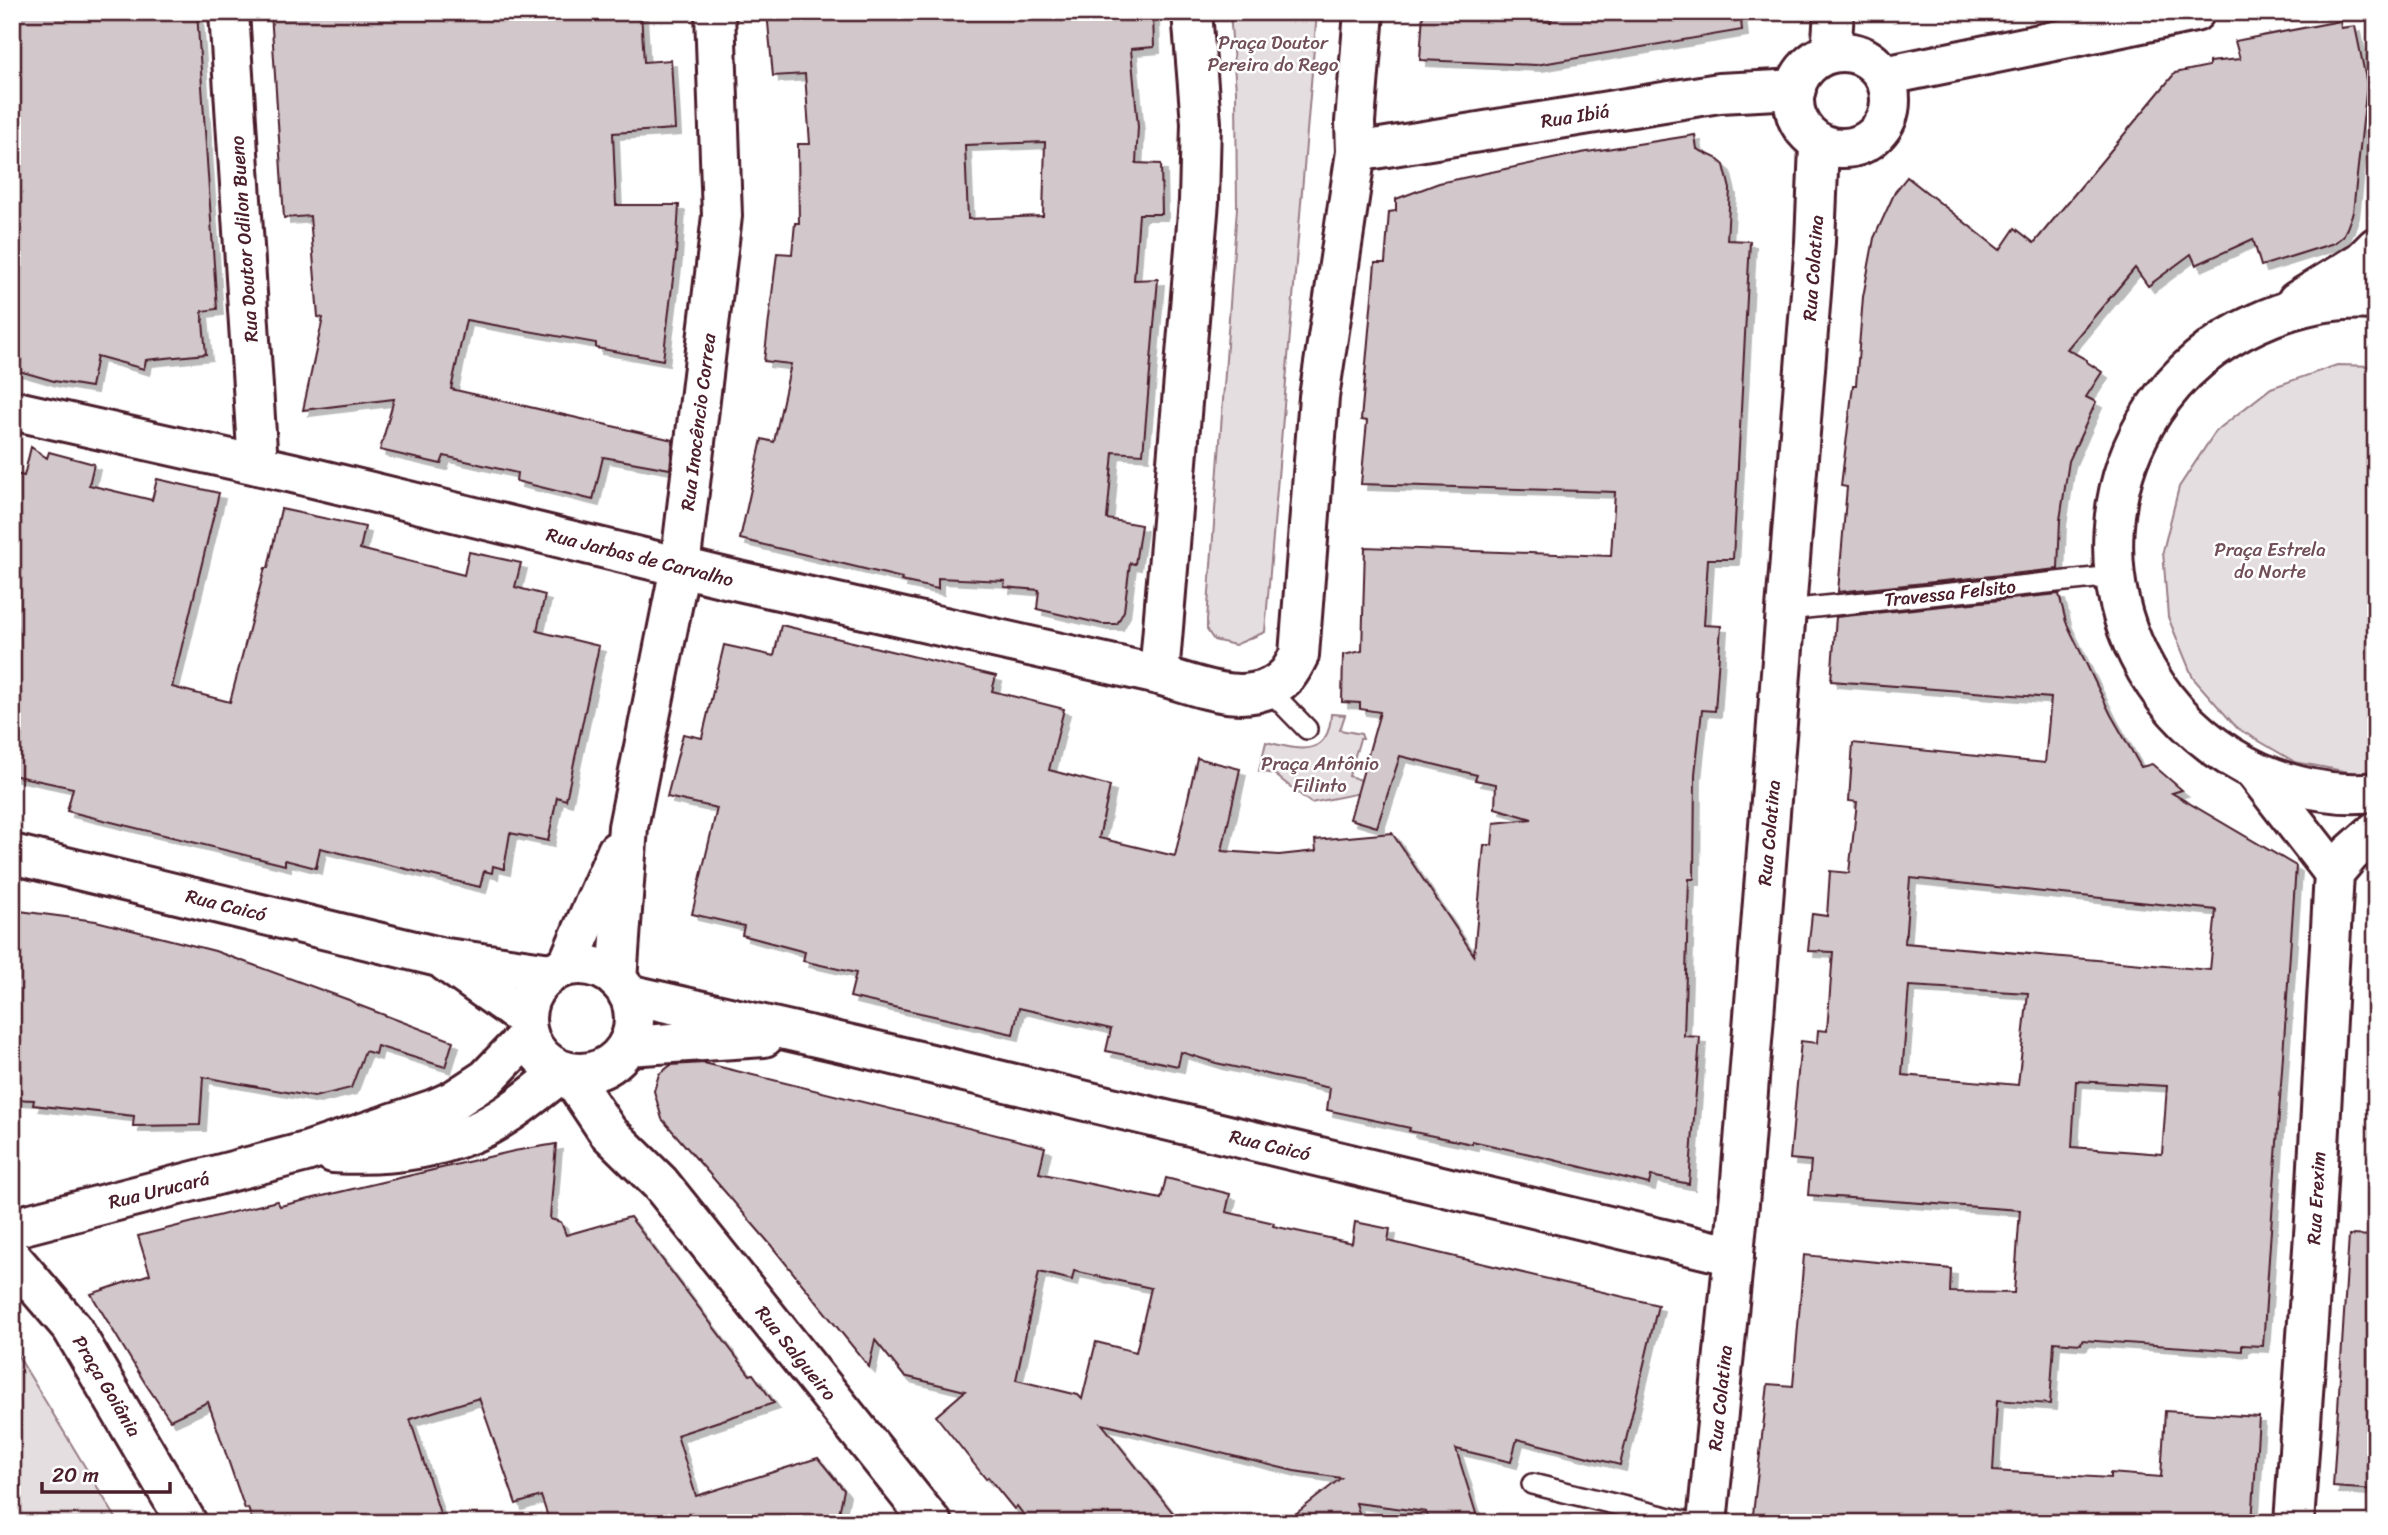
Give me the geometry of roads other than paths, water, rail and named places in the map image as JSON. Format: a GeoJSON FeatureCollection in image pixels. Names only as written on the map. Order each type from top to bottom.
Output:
{"type":"FeatureCollection","features":[{"type":"Feature","properties":{"kind":"street","name":"Rua Doutor Odilon Bueno"},"geometry":{"type":"LineString","coordinates":[[229,12],[258,465]]}},
{"type":"Feature","properties":{"kind":"street","name":"Rua Inocêncio Correa"},"geometry":{"type":"LineString","coordinates":[[623,987],[628,827],[680,567],[722,216],[715,12]]}},
{"type":"Feature","properties":{"kind":"street"},"geometry":{"type":"LineString","coordinates":[[1159,675],[1199,201],[1201,123],[1192,12]]}},
{"type":"Feature","properties":{"kind":"street"},"geometry":{"type":"LineString","coordinates":[[1268,689],[1287,674],[1299,655],[1319,397],[1356,152],[1355,122],[1364,12]]}},
{"type":"Feature","properties":{"kind":"street"},"geometry":{"type":"LineString","coordinates":[[1830,53],[1834,12]]}},
{"type":"Feature","properties":{"kind":"street"},"geometry":{"type":"LineString","coordinates":[[1884,76],[2195,12]]}},
{"type":"Feature","properties":{"kind":"street"},"geometry":{"type":"LineString","coordinates":[[1847,52],[1862,56],[1884,76],[1889,93],[1889,108],[1884,124],[1874,136],[1861,145],[1829,147],[1802,129],[1793,99],[1804,70],[1816,59],[1830,53],[1847,52]]}},
{"type":"Feature","properties":{"kind":"street","name":"Rua Ibiá"},"geometry":{"type":"LineString","coordinates":[[1356,152],[1719,93],[1796,89]]}},
{"type":"Feature","properties":{"kind":"street","name":"Rua Colatina"},"geometry":{"type":"LineString","coordinates":[[1707,1523],[1734,1256],[1787,610],[1821,144]]}},
{"type":"Feature","properties":{"kind":"street"},"geometry":{"type":"LineString","coordinates":[[2376,247],[2362,261],[2270,317],[2240,331],[2206,354],[2176,382],[2151,415],[2132,451],[2119,489],[2113,530],[2114,576],[2120,611],[2134,649],[2154,685],[2180,717],[2210,744],[2253,769],[2282,781],[2322,791],[2363,794],[2376,792]]}},
{"type":"Feature","properties":{"kind":"street"},"geometry":{"type":"LineString","coordinates":[[2270,317],[2316,303],[2376,300]]}},
{"type":"Feature","properties":{"kind":"street","name":"Rua Jarbas de Carvalho"},"geometry":{"type":"LineString","coordinates":[[12,410],[258,465],[680,567],[1237,695],[1268,689]]}},
{"type":"Feature","properties":{"kind":"street"},"geometry":{"type":"LineString","coordinates":[[2253,769],[2334,873],[2350,854],[2376,831]]}},
{"type":"Feature","properties":{"kind":"street","name":"Rua Inocêncio Correa"},"geometry":{"type":"LineString","coordinates":[[559,970],[628,827]]}},
{"type":"Feature","properties":{"kind":"street","name":"Rua Caicó"},"geometry":{"type":"LineString","coordinates":[[12,854],[439,957],[559,970]]}},
{"type":"Feature","properties":{"kind":"street","name":"Rua Erexim"},"geometry":{"type":"LineString","coordinates":[[2294,1523],[2334,873]]}},
{"type":"Feature","properties":{"kind":"street","name":"Rua Caicó"},"geometry":{"type":"LineString","coordinates":[[439,957],[527,1027]]}},
{"type":"Feature","properties":{"kind":"street"},"geometry":{"type":"LineString","coordinates":[[585,965],[603,970],[623,987],[634,1012],[633,1029],[590,1064],[549,1063],[536,1051],[527,1027],[529,1000],[538,985],[559,970],[585,965]]}},
{"type":"Feature","properties":{"kind":"street","name":"Rua Caicó"},"geometry":{"type":"LineString","coordinates":[[623,987],[806,1035],[1734,1256]]}},
{"type":"Feature","properties":{"kind":"street","name":"Rua Urucará"},"geometry":{"type":"LineString","coordinates":[[12,1228],[306,1152],[434,1109],[454,1100],[486,1079],[527,1027]]}},
{"type":"Feature","properties":{"kind":"street","name":"Rua Caicó"},"geometry":{"type":"LineString","coordinates":[[590,1064],[806,1035]]}},
{"type":"Feature","properties":{"kind":"street","name":"Rua Urucará"},"geometry":{"type":"LineString","coordinates":[[306,1152],[369,1155],[408,1152],[471,1134],[590,1064]]}},
{"type":"Feature","properties":{"kind":"street","name":"Rua Salgueiro"},"geometry":{"type":"LineString","coordinates":[[590,1064],[608,1132],[660,1183],[932,1523]]}},
{"type":"Feature","properties":{"kind":"street","name":"Praça Goiânia"},"geometry":{"type":"LineString","coordinates":[[12,1258],[72,1328],[187,1523]]}},
{"type":"Feature","properties":{"kind":"lane","name":"Travessa Felsito"},"geometry":{"type":"LineString","coordinates":[[1787,610],[2114,576]]}},
{"type":"Feature","properties":{"kind":"lane"},"geometry":{"type":"LineString","coordinates":[[1268,689],[1307,729]]}},
{"type":"Feature","properties":{"kind":"lane"},"geometry":{"type":"LineString","coordinates":[[1532,1484],[1691,1523]]}},
{"type":"Feature","properties":{"kind":"park label","name":"Praça Doutor Pereira do Rego"},"geometry":{"type":"Point","coordinates":[1273,53]}},
{"type":"Feature","properties":{"kind":"park label","name":"Praça Estrela do Norte"},"geometry":{"type":"Point","coordinates":[2270,560]}},
{"type":"Feature","properties":{"kind":"park label","name":"Praça Antônio Filinto"},"geometry":{"type":"Point","coordinates":[1320,774]}}]}
